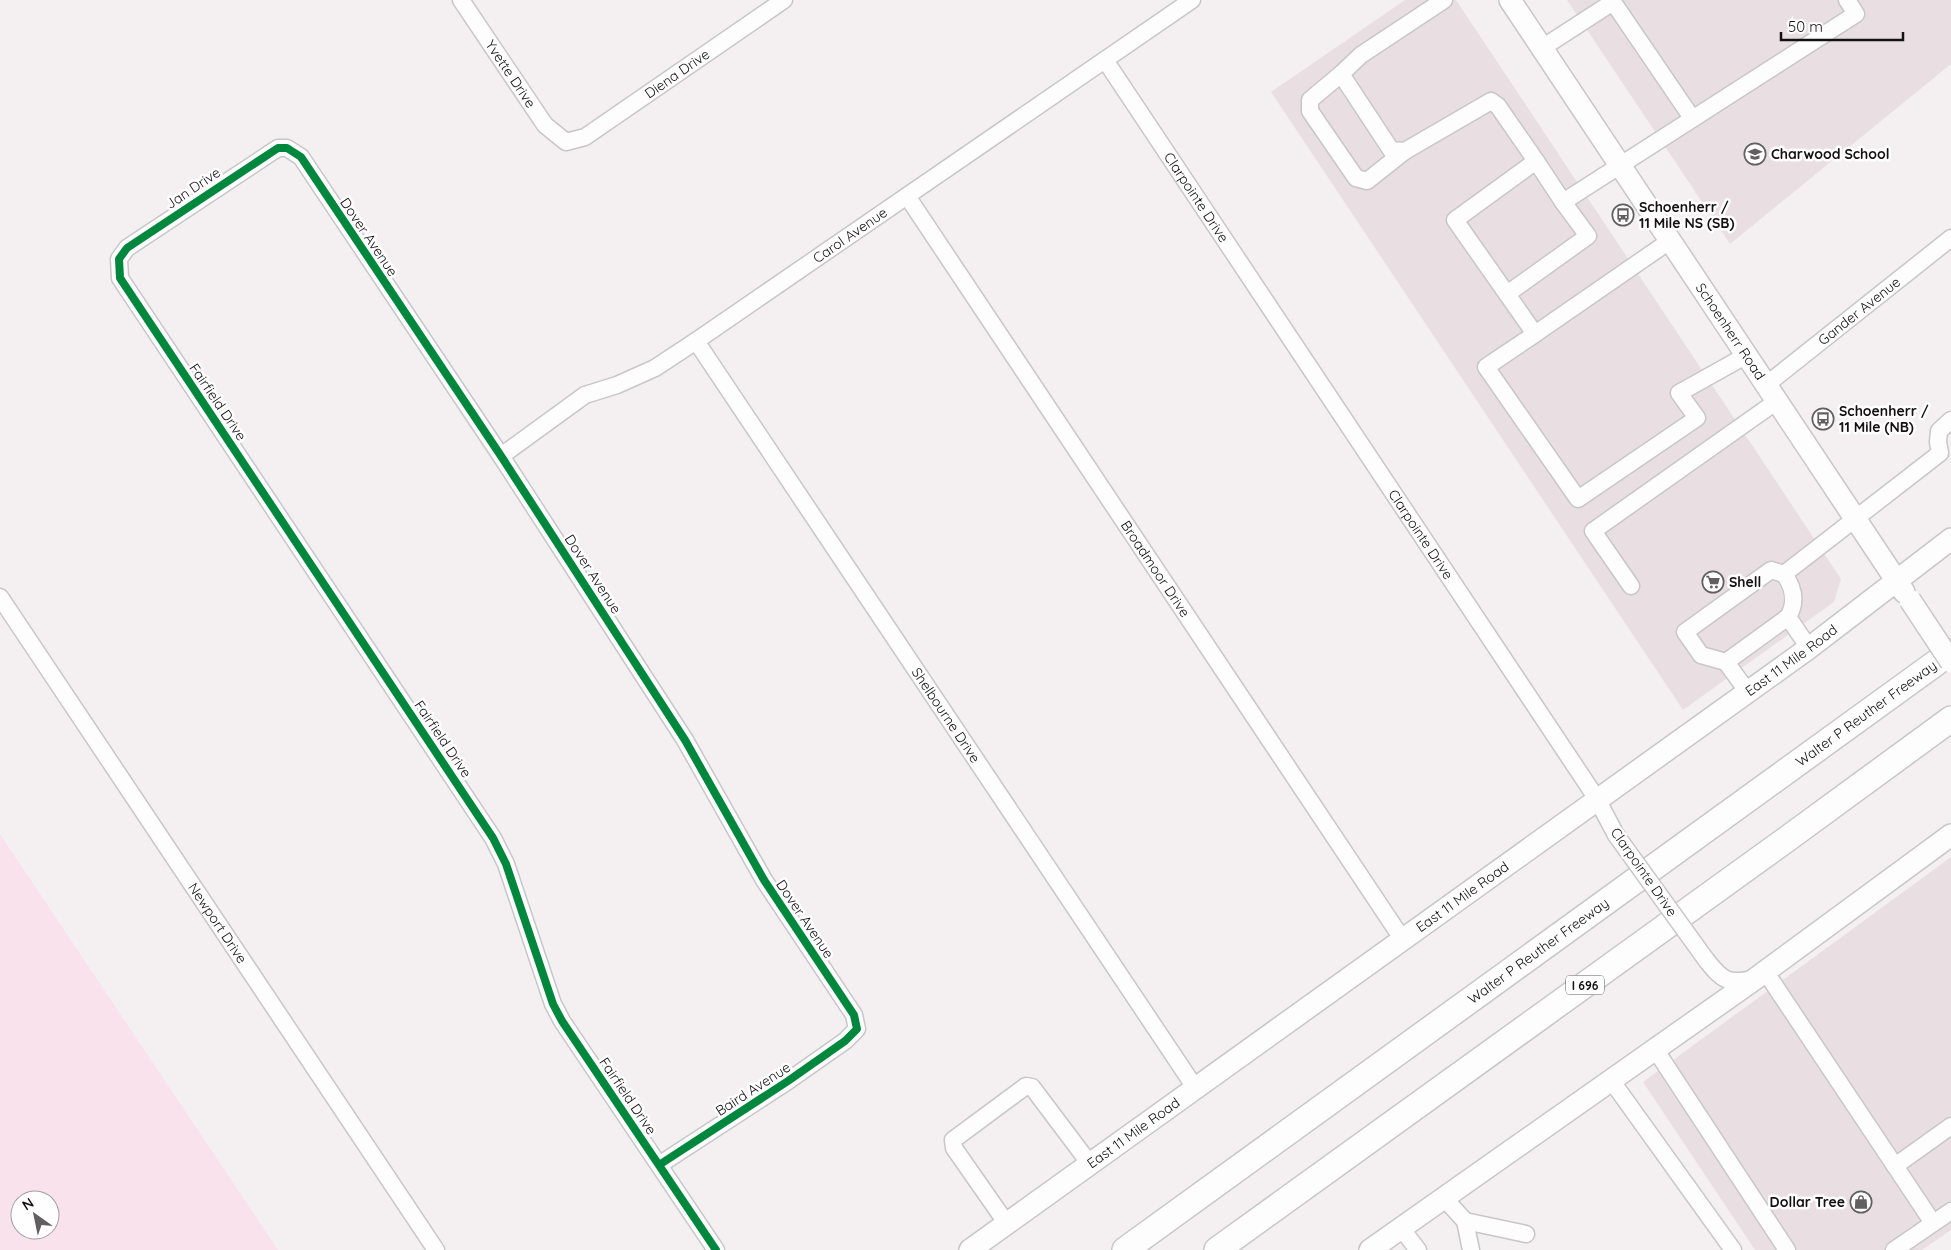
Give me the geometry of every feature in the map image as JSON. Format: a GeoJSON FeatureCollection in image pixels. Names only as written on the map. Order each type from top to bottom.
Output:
{"type":"FeatureCollection","features":[{"type":"Feature","properties":{"kind":"highway","name":"Walter P Reuther Freeway"},"geometry":{"type":"LineString","coordinates":[[1125,1250],[1444,1021],[1951,652]]}},
{"type":"Feature","properties":{"kind":"highway","name":"I 696"},"geometry":{"type":"LineString","coordinates":[[1217,1250],[1788,839],[1951,719]]}},
{"type":"Feature","properties":{"kind":"main road","name":"Schoenherr Road"},"geometry":{"type":"LineString","coordinates":[[1510,0],[1951,662]]}},
{"type":"Feature","properties":{"kind":"main road","name":"East 11 Mile Road"},"geometry":{"type":"LineString","coordinates":[[970,1250],[1747,691],[1810,648],[1951,539]]}},
{"type":"Feature","properties":{"kind":"main road"},"geometry":{"type":"LineString","coordinates":[[1370,1250],[1760,975],[1951,835]]}},
{"type":"Feature","properties":{"kind":"street","name":"Yvette Drive"},"geometry":{"type":"LineString","coordinates":[[461,0],[545,125],[566,142]]}},
{"type":"Feature","properties":{"kind":"street","name":"Diena Drive"},"geometry":{"type":"LineString","coordinates":[[566,142],[576,141],[585,137],[784,0]]}},
{"type":"Feature","properties":{"kind":"street","name":"Carol Avenue"},"geometry":{"type":"LineString","coordinates":[[501,456],[584,395],[617,385],[656,368],[1192,0]]}},
{"type":"Feature","properties":{"kind":"street"},"geometry":{"type":"LineString","coordinates":[[1444,0],[1361,55],[1310,100],[1310,111],[1356,178],[1367,181],[1406,151],[1491,101],[1498,106],[1588,236],[1507,294]]}},
{"type":"Feature","properties":{"kind":"street"},"geometry":{"type":"LineString","coordinates":[[1563,202],[1856,14],[1847,0]]}},
{"type":"Feature","properties":{"kind":"street"},"geometry":{"type":"LineString","coordinates":[[1542,48],[1613,2],[1692,118]]}},
{"type":"Feature","properties":{"kind":"street","name":"Clarpointe Drive"},"geometry":{"type":"LineString","coordinates":[[1105,60],[1597,799],[1616,834],[1706,961],[1718,975],[1726,980],[1737,982],[1760,975]]}},
{"type":"Feature","properties":{"kind":"street"},"geometry":{"type":"LineString","coordinates":[[1341,74],[1390,150],[1406,151]]}},
{"type":"Feature","properties":{"kind":"street","name":"Jan Drive"},"geometry":{"type":"LineString","coordinates":[[119,259],[127,248],[260,158],[278,148],[287,148]]}},
{"type":"Feature","properties":{"kind":"street","name":"Dover Avenue"},"geometry":{"type":"LineString","coordinates":[[287,148],[301,157],[501,456],[685,740],[764,880],[849,1005],[857,1029]]}},
{"type":"Feature","properties":{"kind":"street"},"geometry":{"type":"LineString","coordinates":[[1535,334],[1455,220],[1536,161]]}},
{"type":"Feature","properties":{"kind":"street","name":"Broadmoor Drive"},"geometry":{"type":"LineString","coordinates":[[906,196],[1403,940]]}},
{"type":"Feature","properties":{"kind":"street","name":"Gander Avenue"},"geometry":{"type":"LineString","coordinates":[[1631,586],[1593,531],[1771,393],[1951,238]]}},
{"type":"Feature","properties":{"kind":"street"},"geometry":{"type":"LineString","coordinates":[[1670,240],[1486,367],[1578,499],[1697,418],[1679,393],[1747,355]]}},
{"type":"Feature","properties":{"kind":"street","name":"Fairfield Drive"},"geometry":{"type":"LineString","coordinates":[[119,259],[120,278],[497,844],[506,864],[553,1004],[562,1021],[716,1250]]}},
{"type":"Feature","properties":{"kind":"street","name":"Shelbourne Drive"},"geometry":{"type":"LineString","coordinates":[[696,341],[1196,1088]]}},
{"type":"Feature","properties":{"kind":"street"},"geometry":{"type":"LineString","coordinates":[[1784,574],[1855,518],[1946,454],[1938,442],[1939,432],[1951,420]]}},
{"type":"Feature","properties":{"kind":"street"},"geometry":{"type":"LineString","coordinates":[[1726,662],[1788,617],[1793,608],[1794,595],[1790,582],[1784,574],[1771,570],[1685,632],[1701,655],[1726,662],[1747,691]]}},
{"type":"Feature","properties":{"kind":"street","name":"Newport Drive"},"geometry":{"type":"LineString","coordinates":[[0,597],[436,1250]]}},
{"type":"Feature","properties":{"kind":"street"},"geometry":{"type":"LineString","coordinates":[[1788,617],[1810,648]]}},
{"type":"Feature","properties":{"kind":"street"},"geometry":{"type":"LineString","coordinates":[[1760,975],[1933,1223]]}},
{"type":"Feature","properties":{"kind":"street","name":"Baird Avenue"},"geometry":{"type":"LineString","coordinates":[[659,1165],[788,1081],[845,1041],[857,1029]]}},
{"type":"Feature","properties":{"kind":"street"},"geometry":{"type":"LineString","coordinates":[[1655,1049],[1788,1250]]}},
{"type":"Feature","properties":{"kind":"street"},"geometry":{"type":"LineString","coordinates":[[1611,1080],[1733,1250]]}},
{"type":"Feature","properties":{"kind":"street"},"geometry":{"type":"LineString","coordinates":[[1006,1224],[954,1148],[953,1140],[1026,1086],[1032,1087],[1090,1164]]}},
{"type":"Feature","properties":{"kind":"street"},"geometry":{"type":"LineString","coordinates":[[1895,1166],[1951,1126]]}},
{"type":"Feature","properties":{"kind":"street"},"geometry":{"type":"LineString","coordinates":[[1444,1198],[1465,1221],[1471,1250]]}},
{"type":"Feature","properties":{"kind":"street"},"geometry":{"type":"LineString","coordinates":[[1894,1250],[1951,1211]]}},
{"type":"Feature","properties":{"kind":"street"},"geometry":{"type":"LineString","coordinates":[[1465,1221],[1526,1234]]}},
{"type":"Feature","properties":{"kind":"street"},"geometry":{"type":"LineString","coordinates":[[1401,1228],[1418,1250]]}},
{"type":"Feature","properties":{"kind":"shaded area"},"geometry":{"type":"Polygon","coordinates":[[[1405,0],[1456,0],[1841,579],[1834,602],[1683,710],[1271,92],[1405,0]]]}},
{"type":"Feature","properties":{"kind":"shaded area","name":"Charwood School"},"geometry":{"type":"Polygon","coordinates":[[[1567,0],[1951,0],[1951,64],[1730,244],[1567,0]]]}},
{"type":"Feature","properties":{"kind":"shaded area"},"geometry":{"type":"Polygon","coordinates":[[[0,834],[278,1250],[0,1250],[0,834]]]}},
{"type":"Feature","properties":{"kind":"shaded area"},"geometry":{"type":"Polygon","coordinates":[[[1951,857],[1951,1230],[1922,1250],[1755,1250],[1643,1082],[1951,857]]]}},
{"type":"Feature","properties":{"kind":"cycle path"},"geometry":{"type":"LineString","coordinates":[[659,1165],[788,1081],[845,1041],[857,1029],[854,1015],[764,880],[685,740],[501,456],[301,157],[287,148],[278,148],[127,248],[119,259],[120,278],[493,838],[506,864],[553,1004],[562,1021],[716,1250]]}},
{"type":"Feature","properties":{"kind":"place","name":"Charwood School"},"geometry":{"type":"Point","coordinates":[1755,154]}},
{"type":"Feature","properties":{"kind":"place","name":"Schoenherr / 11 Mile NS (SB)"},"geometry":{"type":"Point","coordinates":[1623,215]}},
{"type":"Feature","properties":{"kind":"place","name":"Schoenherr / 11 Mile (NB)"},"geometry":{"type":"Point","coordinates":[1823,419]}},
{"type":"Feature","properties":{"kind":"place","name":"Shell"},"geometry":{"type":"Point","coordinates":[1713,582]}},
{"type":"Feature","properties":{"kind":"place","name":"Dollar Tree"},"geometry":{"type":"Point","coordinates":[1861,1202]}}]}
